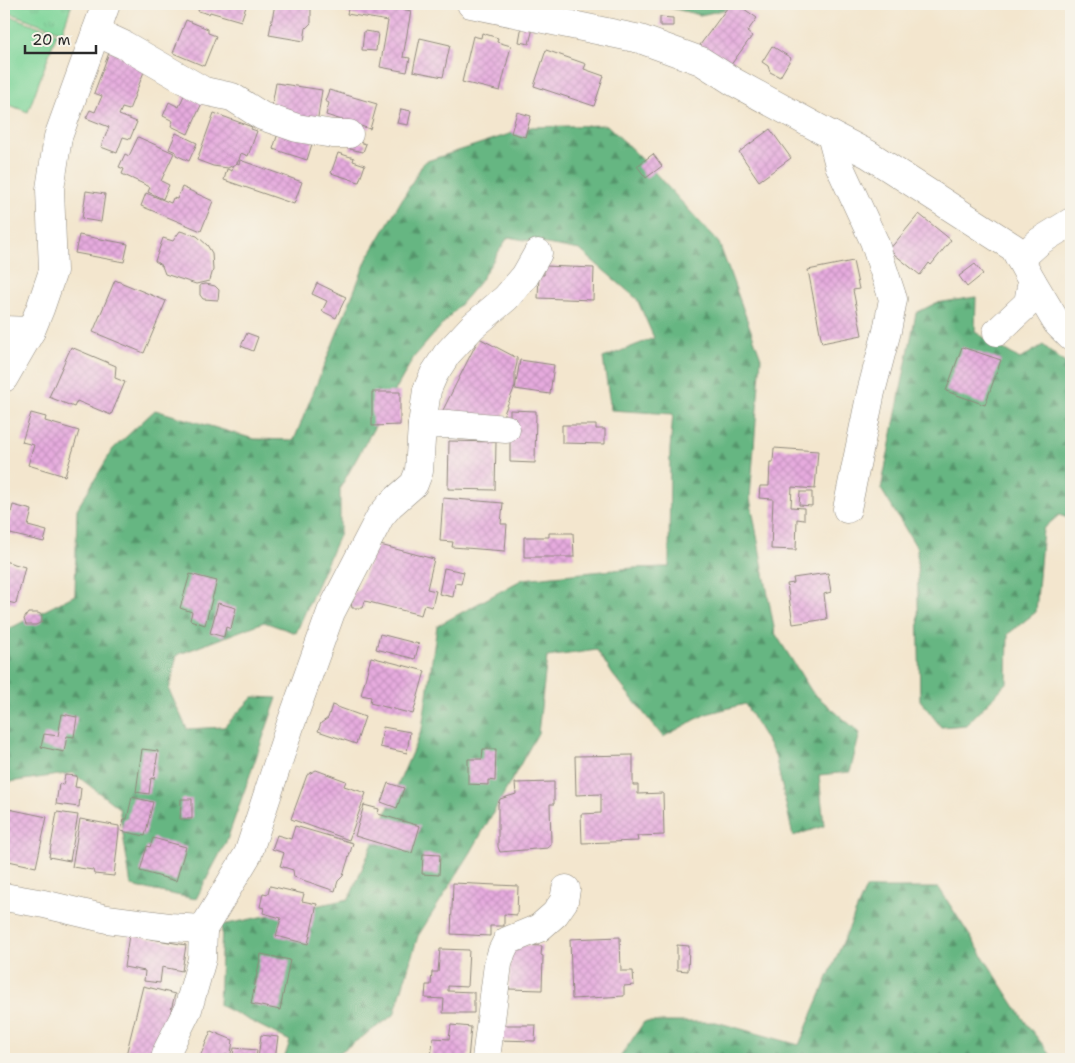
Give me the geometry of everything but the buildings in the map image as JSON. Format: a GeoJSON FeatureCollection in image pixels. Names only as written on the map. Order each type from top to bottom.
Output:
{"type":"FeatureCollection","features":[{"type":"Feature","properties":{"kind":"street"},"geometry":{"type":"LineString","coordinates":[[4,378],[31,331],[52,271],[50,189],[58,138],[106,4]]}},
{"type":"Feature","properties":{"kind":"street"},"geometry":{"type":"LineString","coordinates":[[471,4],[640,39],[701,61],[734,82],[868,154],[1014,248],[1057,323],[1071,337]]}},
{"type":"Feature","properties":{"kind":"street"},"geometry":{"type":"LineString","coordinates":[[96,32],[124,45],[204,91],[232,97],[262,116],[297,128],[333,134],[350,134]]}},
{"type":"Feature","properties":{"kind":"street"},"geometry":{"type":"LineString","coordinates":[[831,135],[839,165],[874,241],[893,300],[847,508]]}},
{"type":"Feature","properties":{"kind":"street"},"geometry":{"type":"LineString","coordinates":[[997,332],[1028,303],[1026,270],[1040,241],[1071,222]]}},
{"type":"Feature","properties":{"kind":"street"},"geometry":{"type":"LineString","coordinates":[[165,1059],[167,1051],[188,1009],[202,958],[203,928],[248,854],[290,726],[331,612],[380,517],[390,505],[414,484],[419,471],[422,425],[428,390],[434,374],[447,354],[473,326],[506,298],[525,276],[538,252]]}},
{"type":"Feature","properties":{"kind":"street"},"geometry":{"type":"LineString","coordinates":[[4,330],[31,331]]}},
{"type":"Feature","properties":{"kind":"street"},"geometry":{"type":"LineString","coordinates":[[422,425],[448,424],[506,429]]}},
{"type":"Feature","properties":{"kind":"street"},"geometry":{"type":"LineString","coordinates":[[486,1059],[498,964],[502,951],[507,941],[539,928],[555,914],[564,901],[566,889]]}},
{"type":"Feature","properties":{"kind":"street"},"geometry":{"type":"LineString","coordinates":[[4,897],[107,918],[169,927],[203,928]]}},
{"type":"Feature","properties":{"kind":"green space"},"geometry":{"type":"Polygon","coordinates":[[[4,4],[72,4],[62,32],[4,11],[4,4]]]}},
{"type":"Feature","properties":{"kind":"green space"},"geometry":{"type":"Polygon","coordinates":[[[669,4],[738,4],[738,7],[700,15],[671,8],[669,4]]]}},
{"type":"Feature","properties":{"kind":"green space"},"geometry":{"type":"Polygon","coordinates":[[[4,14],[57,33],[28,112],[4,103],[4,14]]]}},
{"type":"Feature","properties":{"kind":"green space"},"geometry":{"type":"Polygon","coordinates":[[[607,125],[647,164],[719,243],[761,358],[750,498],[775,633],[812,692],[860,733],[850,772],[819,775],[824,826],[793,836],[775,755],[745,704],[706,714],[663,737],[613,675],[597,650],[547,657],[538,733],[471,852],[418,936],[394,1015],[330,1059],[284,1059],[290,1041],[219,1005],[222,925],[349,899],[422,729],[437,626],[523,579],[633,568],[669,567],[670,449],[673,414],[611,410],[603,358],[654,338],[637,299],[580,250],[508,237],[478,284],[414,357],[340,488],[340,533],[296,633],[264,622],[177,655],[169,690],[187,729],[224,727],[253,697],[277,698],[227,840],[196,899],[131,886],[119,808],[73,773],[9,782],[4,738],[5,631],[75,595],[77,509],[113,449],[155,410],[254,439],[294,440],[367,259],[424,162],[531,127],[607,125]]]}},
{"type":"Feature","properties":{"kind":"green space"},"geometry":{"type":"Polygon","coordinates":[[[976,297],[975,332],[1020,359],[1043,345],[1071,368],[1071,519],[1059,515],[1043,529],[1036,612],[1008,634],[1007,683],[966,725],[941,727],[920,700],[917,548],[881,489],[916,313],[936,303],[976,297]]]}},
{"type":"Feature","properties":{"kind":"green space"},"geometry":{"type":"Polygon","coordinates":[[[866,888],[939,888],[1028,1026],[1054,1059],[619,1059],[644,1022],[716,1022],[799,1045],[866,888]]]}}]}
